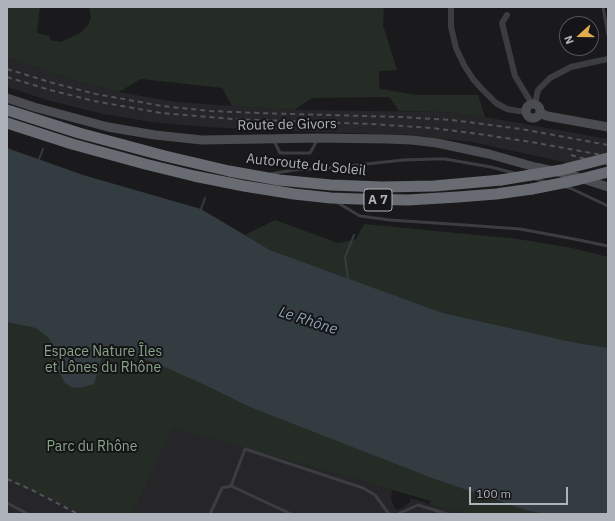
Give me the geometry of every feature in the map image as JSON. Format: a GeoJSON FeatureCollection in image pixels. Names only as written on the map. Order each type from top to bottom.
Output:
{"type":"FeatureCollection","features":[{"type":"Feature","properties":{"kind":"highway","name":"Autoroute du Soleil"},"geometry":{"type":"LineString","coordinates":[[7,110],[118,144],[197,164],[256,176],[331,185],[382,187],[460,185],[561,170],[608,158]]}},
{"type":"Feature","properties":{"kind":"highway","name":"Autoroute du Soleil"},"geometry":{"type":"LineString","coordinates":[[7,123],[108,154],[187,174],[268,190],[331,198],[382,200],[432,199],[496,194],[532,189],[608,172]]}},
{"type":"Feature","properties":{"kind":"main road","name":"Route de Givors"},"geometry":{"type":"LineString","coordinates":[[7,98],[108,127],[155,135],[202,140],[273,140],[319,138],[412,140],[437,143],[489,154],[535,167],[568,174],[608,187]]}},
{"type":"Feature","properties":{"kind":"main road"},"geometry":{"type":"LineString","coordinates":[[531,106],[538,106],[540,113],[548,116],[608,127]]}},
{"type":"Feature","properties":{"kind":"main road","name":"Route de Givors"},"geometry":{"type":"LineString","coordinates":[[568,174],[608,194]]}},
{"type":"Feature","properties":{"kind":"street"},"geometry":{"type":"LineString","coordinates":[[451,7],[451,27],[456,48],[464,65],[473,79],[496,103],[512,110],[518,111],[531,106],[538,90],[550,78],[571,68],[608,59]]}},
{"type":"Feature","properties":{"kind":"street"},"geometry":{"type":"LineString","coordinates":[[507,15],[502,23],[515,76],[531,106]]}},
{"type":"Feature","properties":{"kind":"lane"},"geometry":{"type":"LineString","coordinates":[[603,7],[608,35]]}},
{"type":"Feature","properties":{"kind":"lane"},"geometry":{"type":"LineString","coordinates":[[273,140],[280,153],[310,153],[319,138]]}},
{"type":"Feature","properties":{"kind":"lane"},"geometry":{"type":"LineString","coordinates":[[256,176],[294,170],[403,160],[445,159],[490,167],[570,188],[608,206]]}},
{"type":"Feature","properties":{"kind":"lane"},"geometry":{"type":"LineString","coordinates":[[331,198],[360,216],[390,220],[520,229],[608,246]]}},
{"type":"Feature","properties":{"kind":"lane"},"geometry":{"type":"LineString","coordinates":[[231,486],[244,449],[364,488],[375,495],[389,514]]}},
{"type":"Feature","properties":{"kind":"lane"},"geometry":{"type":"LineString","coordinates":[[210,514],[222,488],[231,486],[291,514]]}},
{"type":"Feature","properties":{"kind":"lane"},"geometry":{"type":"LineString","coordinates":[[7,503],[28,514]]}},
{"type":"Feature","properties":{"kind":"lane"},"geometry":{"type":"LineString","coordinates":[[398,514],[418,505],[447,514]]}},
{"type":"Feature","properties":{"kind":"shaded area"},"geometry":{"type":"Polygon","coordinates":[[[7,57],[82,83],[119,92],[176,102],[294,110],[445,112],[485,117],[608,139],[608,153],[568,163],[472,142],[411,135],[286,131],[207,127],[151,122],[103,114],[47,100],[7,87],[7,57]]]}},
{"type":"Feature","properties":{"kind":"shaded area"},"geometry":{"type":"Polygon","coordinates":[[[169,425],[392,490],[391,499],[395,509],[399,510],[409,503],[411,498],[469,514],[128,514],[169,425]]]}},
{"type":"Feature","properties":{"kind":"shaded area"},"geometry":{"type":"Polygon","coordinates":[[[7,474],[91,514],[7,514],[7,474]]]}},
{"type":"Feature","properties":{"kind":"green space"},"geometry":{"type":"Polygon","coordinates":[[[7,7],[40,7],[37,33],[50,36],[50,40],[61,42],[80,33],[88,25],[91,17],[89,7],[384,7],[383,25],[397,70],[379,71],[380,89],[416,95],[478,95],[485,117],[445,112],[399,111],[389,97],[312,98],[294,110],[232,106],[222,88],[141,79],[119,92],[82,83],[7,57],[7,7]]]}},
{"type":"Feature","properties":{"kind":"green space"},"geometry":{"type":"Polygon","coordinates":[[[275,220],[338,243],[356,239],[364,224],[518,239],[572,248],[608,257],[608,348],[572,342],[443,313],[270,250],[245,235],[275,220]]]}},
{"type":"Feature","properties":{"kind":"green space","name":"Espace Nature Îles et Lônes du Rhône"},"geometry":{"type":"Polygon","coordinates":[[[7,230],[608,514],[469,514],[429,504],[431,501],[172,427],[132,514],[85,514],[7,481],[7,230]]]}},
{"type":"Feature","properties":{"kind":"water","name":"Le Rhône"},"geometry":{"type":"Polygon","coordinates":[[[7,148],[83,175],[201,209],[270,250],[443,313],[572,342],[608,348],[608,514],[545,514],[526,510],[432,478],[250,407],[151,361],[118,352],[104,349],[94,384],[73,388],[65,383],[58,370],[57,354],[49,338],[36,328],[7,322],[7,148]]]}},
{"type":"Feature","properties":{"kind":"waterway"},"geometry":{"type":"LineString","coordinates":[[39,159],[43,149]]}},
{"type":"Feature","properties":{"kind":"waterway"},"geometry":{"type":"LineString","coordinates":[[201,209],[205,198]]}},
{"type":"Feature","properties":{"kind":"waterway"},"geometry":{"type":"LineString","coordinates":[[348,279],[345,257],[354,235]]}},
{"type":"Feature","properties":{"kind":"railway"},"geometry":{"type":"LineString","coordinates":[[7,69],[96,94],[162,106],[210,111],[452,120],[521,129],[608,145]]}},
{"type":"Feature","properties":{"kind":"railway"},"geometry":{"type":"LineString","coordinates":[[7,77],[94,101],[161,113],[233,119],[371,124],[432,128],[531,142],[608,156]]}},
{"type":"Feature","properties":{"kind":"railway"},"geometry":{"type":"LineString","coordinates":[[571,155],[608,165]]}},
{"type":"Feature","properties":{"kind":"railway"},"geometry":{"type":"LineString","coordinates":[[7,479],[78,514]]}},
{"type":"Feature","properties":{"kind":"park label","name":"Parc du Rhône"},"geometry":{"type":"Point","coordinates":[92,447]}}]}
